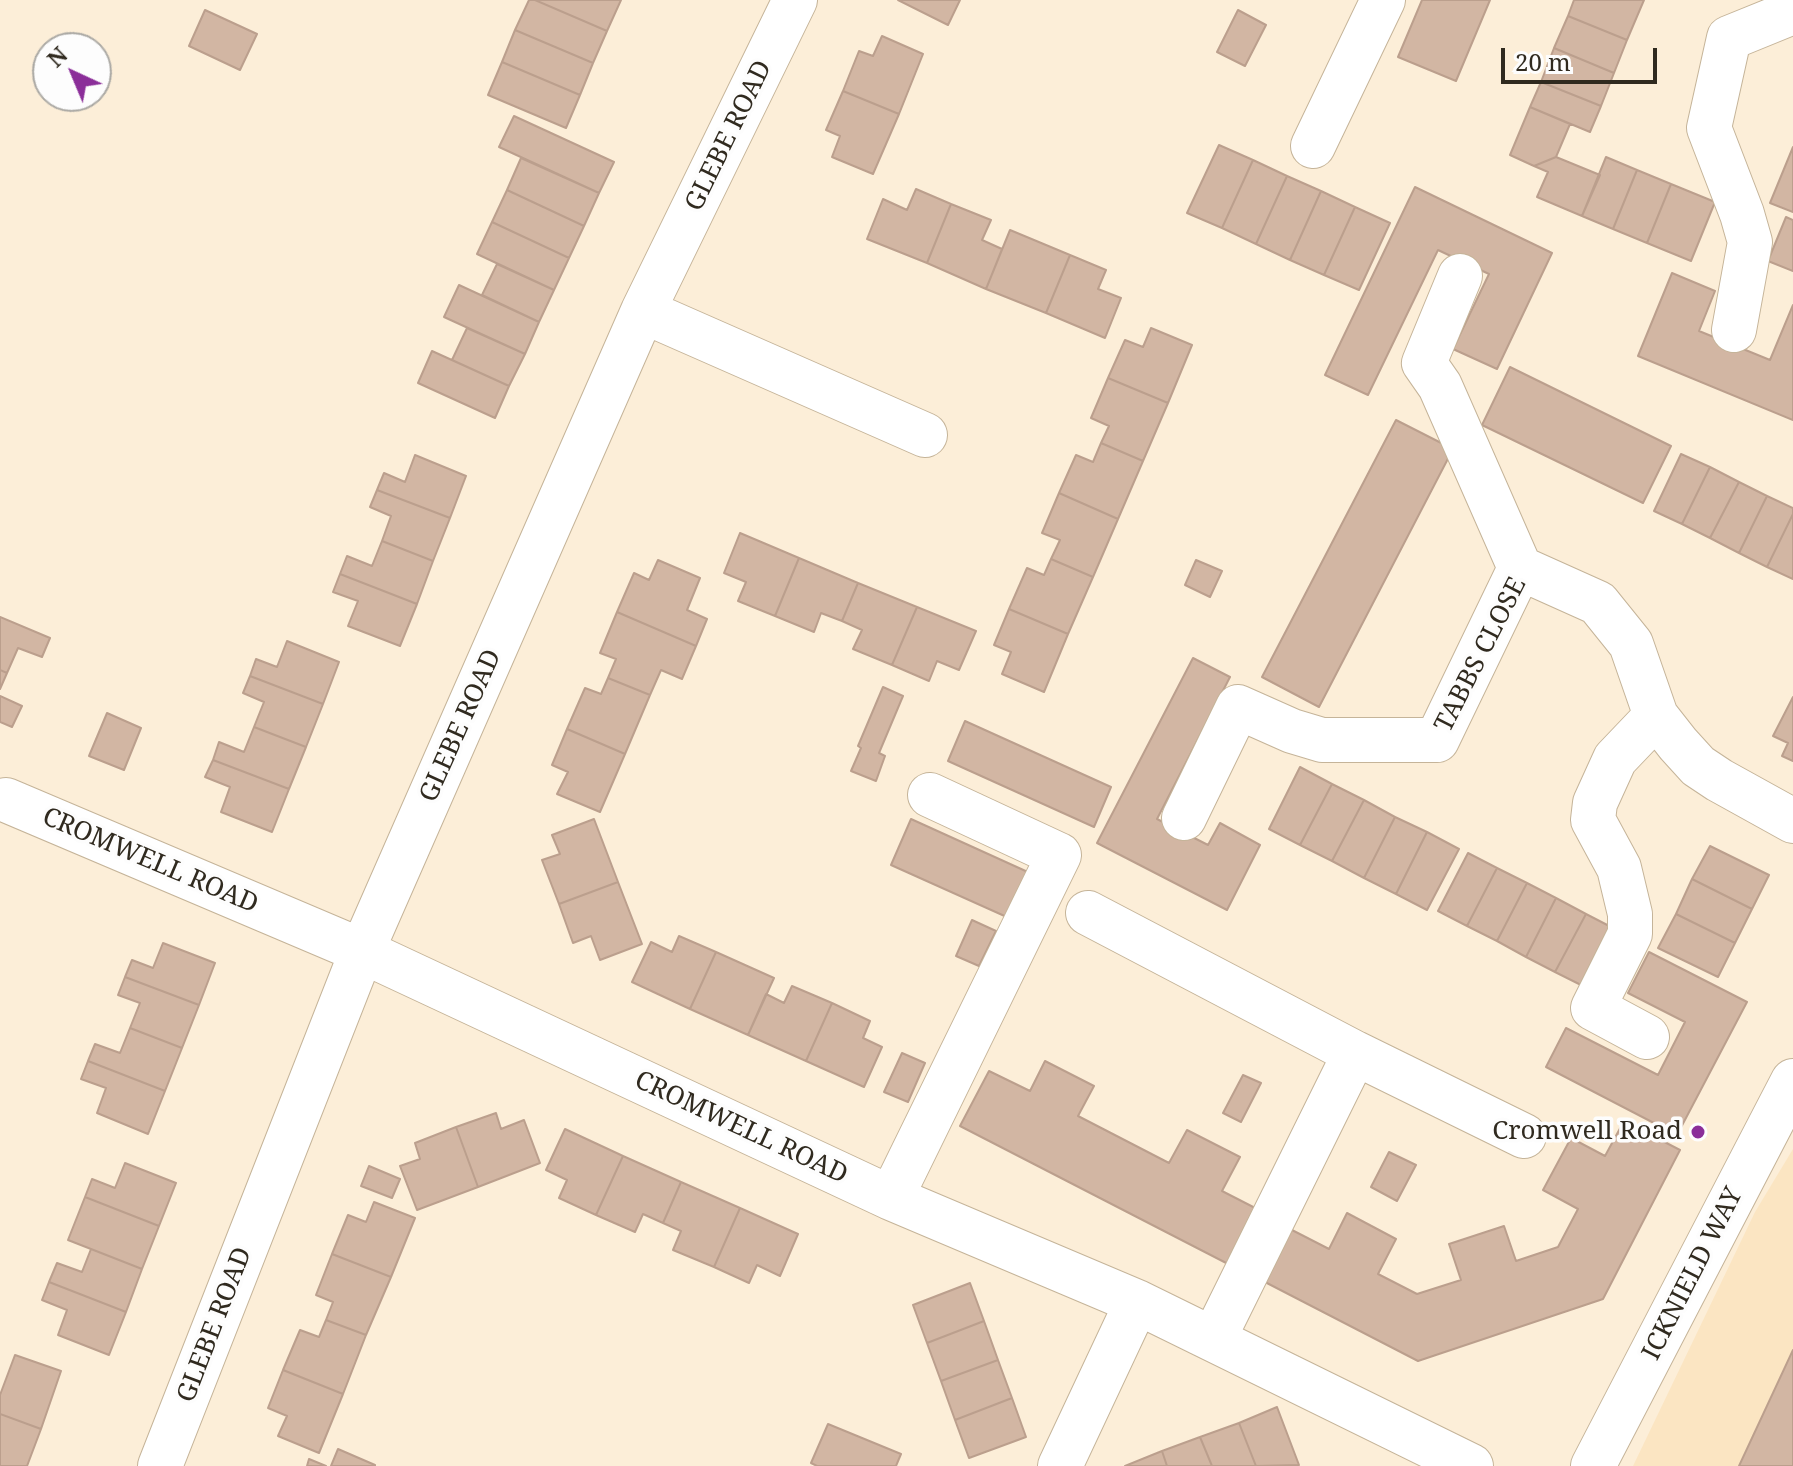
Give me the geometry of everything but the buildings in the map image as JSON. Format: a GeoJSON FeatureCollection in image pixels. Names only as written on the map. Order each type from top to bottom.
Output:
{"type":"FeatureCollection","features":[{"type":"Feature","properties":{"kind":"street","name":"GLEBE ROAD"},"geometry":{"type":"LineString","coordinates":[[160,1466],[362,951],[643,311],[795,0]]}},
{"type":"Feature","properties":{"kind":"street"},"geometry":{"type":"LineString","coordinates":[[1313,146],[1383,0]]}},
{"type":"Feature","properties":{"kind":"street"},"geometry":{"type":"LineString","coordinates":[[1734,330],[1750,242],[1709,128],[1729,38],[1793,12]]}},
{"type":"Feature","properties":{"kind":"street"},"geometry":{"type":"LineString","coordinates":[[1460,276],[1424,363],[1440,386],[1520,568]]}},
{"type":"Feature","properties":{"kind":"street"},"geometry":{"type":"LineString","coordinates":[[643,311],[925,435]]}},
{"type":"Feature","properties":{"kind":"street","name":"TABBS CLOSE"},"geometry":{"type":"LineString","coordinates":[[1184,818],[1238,707],[1292,731],[1322,740],[1437,740],[1520,568],[1598,603],[1631,644],[1656,716],[1698,766],[1793,821]]}},
{"type":"Feature","properties":{"kind":"street"},"geometry":{"type":"LineString","coordinates":[[1647,1037],[1593,1008],[1630,934],[1630,914],[1619,868],[1593,820],[1595,803],[1615,759],[1656,716]]}},
{"type":"Feature","properties":{"kind":"street"},"geometry":{"type":"LineString","coordinates":[[891,1198],[1059,855],[930,795]]}},
{"type":"Feature","properties":{"kind":"street","name":"CROMWELL ROAD"},"geometry":{"type":"LineString","coordinates":[[6,800],[362,951],[891,1198],[1137,1302],[1471,1466]]}},
{"type":"Feature","properties":{"kind":"street"},"geometry":{"type":"LineString","coordinates":[[1088,913],[1355,1053],[1524,1136]]}},
{"type":"Feature","properties":{"kind":"street"},"geometry":{"type":"LineString","coordinates":[[1214,1338],[1355,1053]]}},
{"type":"Feature","properties":{"kind":"street","name":"ICKNIELD WAY"},"geometry":{"type":"LineString","coordinates":[[1593,1466],[1793,1081]]}},
{"type":"Feature","properties":{"kind":"street"},"geometry":{"type":"LineString","coordinates":[[1060,1466],[1137,1302]]}},
{"type":"Feature","properties":{"kind":"shaded area"},"geometry":{"type":"Polygon","coordinates":[[[1793,1149],[1793,1466],[1633,1466],[1755,1212],[1793,1149]]]}},
{"type":"Feature","properties":{"kind":"place","name":"Cromwell Road"},"geometry":{"type":"Point","coordinates":[1698,1132]}}]}
